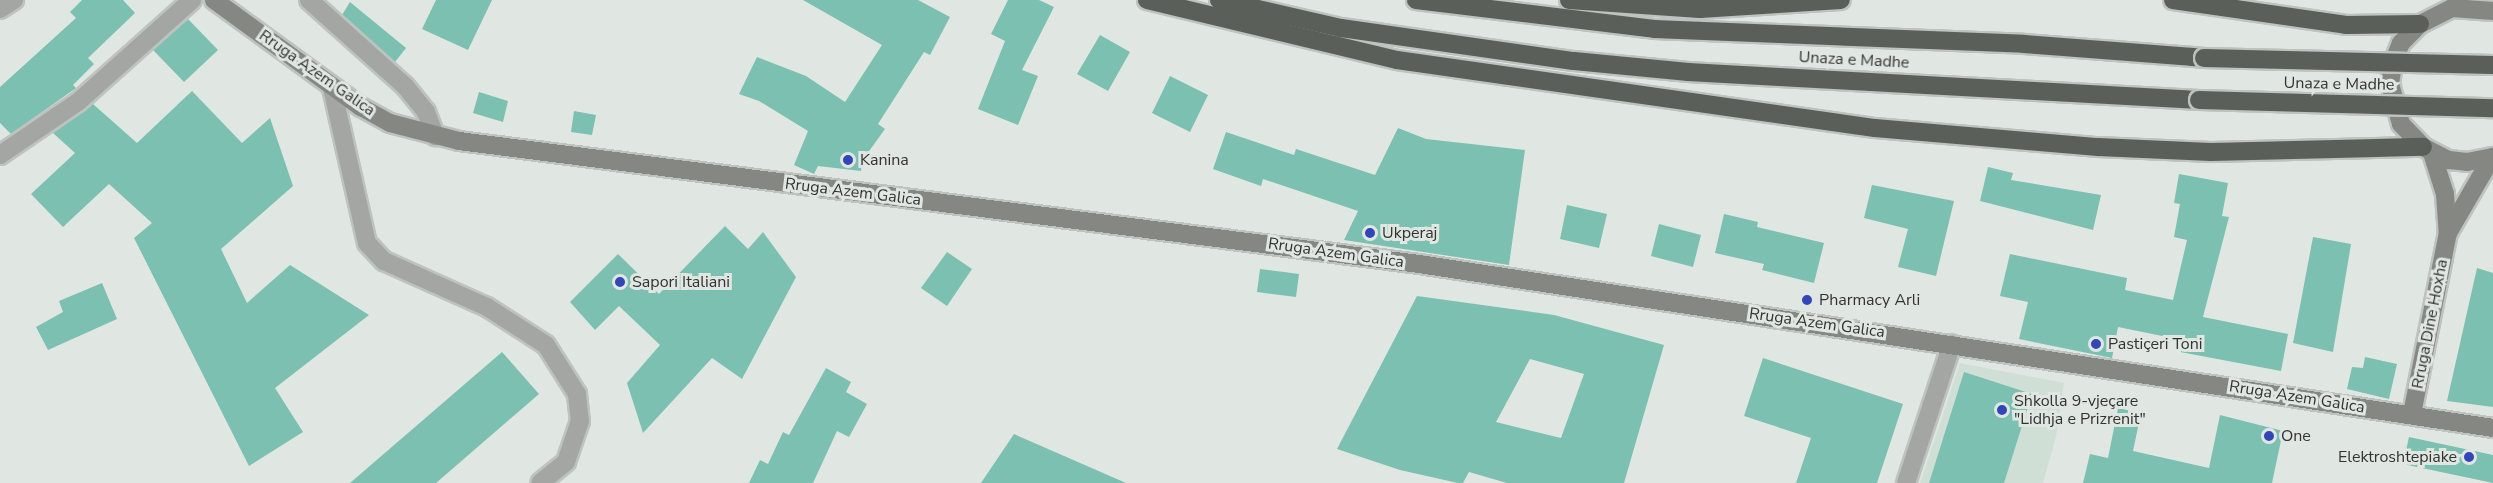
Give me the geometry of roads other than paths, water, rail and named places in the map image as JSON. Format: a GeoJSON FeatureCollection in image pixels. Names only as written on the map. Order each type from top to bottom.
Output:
{"type":"FeatureCollection","features":[{"type":"Feature","properties":{"kind":"highway"},"geometry":{"type":"LineString","coordinates":[[1147,0],[1397,60],[1856,126],[2098,147],[2211,152],[2427,150]]}},
{"type":"Feature","properties":{"kind":"highway","name":"Unaza e Madhe"},"geometry":{"type":"LineString","coordinates":[[1219,0],[1352,30],[1609,64],[2199,100],[2493,108]]}},
{"type":"Feature","properties":{"kind":"highway","name":"Unaza e Madhe"},"geometry":{"type":"LineString","coordinates":[[1416,0],[1654,29],[2024,44],[2204,58],[2493,65]]}},
{"type":"Feature","properties":{"kind":"highway"},"geometry":{"type":"LineString","coordinates":[[1569,0],[1700,9],[1841,0]]}},
{"type":"Feature","properties":{"kind":"highway"},"geometry":{"type":"LineString","coordinates":[[2173,0],[2346,25],[2420,24]]}},
{"type":"Feature","properties":{"kind":"main road","name":"Rruga Azem Galica"},"geometry":{"type":"LineString","coordinates":[[214,0],[332,88],[390,123],[435,136],[861,194],[1328,251],[2493,428]]}},
{"type":"Feature","properties":{"kind":"main road","name":"Rruga Dine Hoxha"},"geometry":{"type":"LineString","coordinates":[[2412,414],[2448,233],[2445,194],[2427,150],[2401,124],[2390,84],[2393,63],[2402,43],[2420,24],[2456,4],[2493,11]]}},
{"type":"Feature","properties":{"kind":"main road","name":"Rruga Dine Hoxha"},"geometry":{"type":"LineString","coordinates":[[2427,150],[2466,162],[2493,157]]}},
{"type":"Feature","properties":{"kind":"main road","name":"Rruga Dine Hoxha"},"geometry":{"type":"LineString","coordinates":[[2448,233],[2493,157]]}},
{"type":"Feature","properties":{"kind":"street"},"geometry":{"type":"LineString","coordinates":[[0,9],[14,0]]}},
{"type":"Feature","properties":{"kind":"street"},"geometry":{"type":"LineString","coordinates":[[0,155],[78,102],[192,0]]}},
{"type":"Feature","properties":{"kind":"street"},"geometry":{"type":"LineString","coordinates":[[309,0],[405,86],[426,111],[435,136]]}},
{"type":"Feature","properties":{"kind":"street"},"geometry":{"type":"LineString","coordinates":[[332,88],[367,243],[384,261],[487,307],[546,345],[577,394],[580,422],[566,462],[540,483]]}},
{"type":"Feature","properties":{"kind":"street"},"geometry":{"type":"LineString","coordinates":[[1906,483],[1952,344]]}},
{"type":"Feature","properties":{"kind":"place","name":"Kanina"},"geometry":{"type":"Point","coordinates":[848,160]}},
{"type":"Feature","properties":{"kind":"place","name":"Ukperaj"},"geometry":{"type":"Point","coordinates":[1370,233]}},
{"type":"Feature","properties":{"kind":"place","name":"Sapori Italiani"},"geometry":{"type":"Point","coordinates":[620,282]}},
{"type":"Feature","properties":{"kind":"place","name":"Pharmacy Arli"},"geometry":{"type":"Point","coordinates":[1807,300]}},
{"type":"Feature","properties":{"kind":"place","name":"Pastiçeri Toni"},"geometry":{"type":"Point","coordinates":[2096,344]}},
{"type":"Feature","properties":{"kind":"place","name":"Shkolla 9-vjeçare \"Lidhja e Prizrenit\""},"geometry":{"type":"Point","coordinates":[2002,410]}},
{"type":"Feature","properties":{"kind":"place","name":"One"},"geometry":{"type":"Point","coordinates":[2269,436]}},
{"type":"Feature","properties":{"kind":"place","name":"Elektroshtepiake"},"geometry":{"type":"Point","coordinates":[2469,457]}}]}
